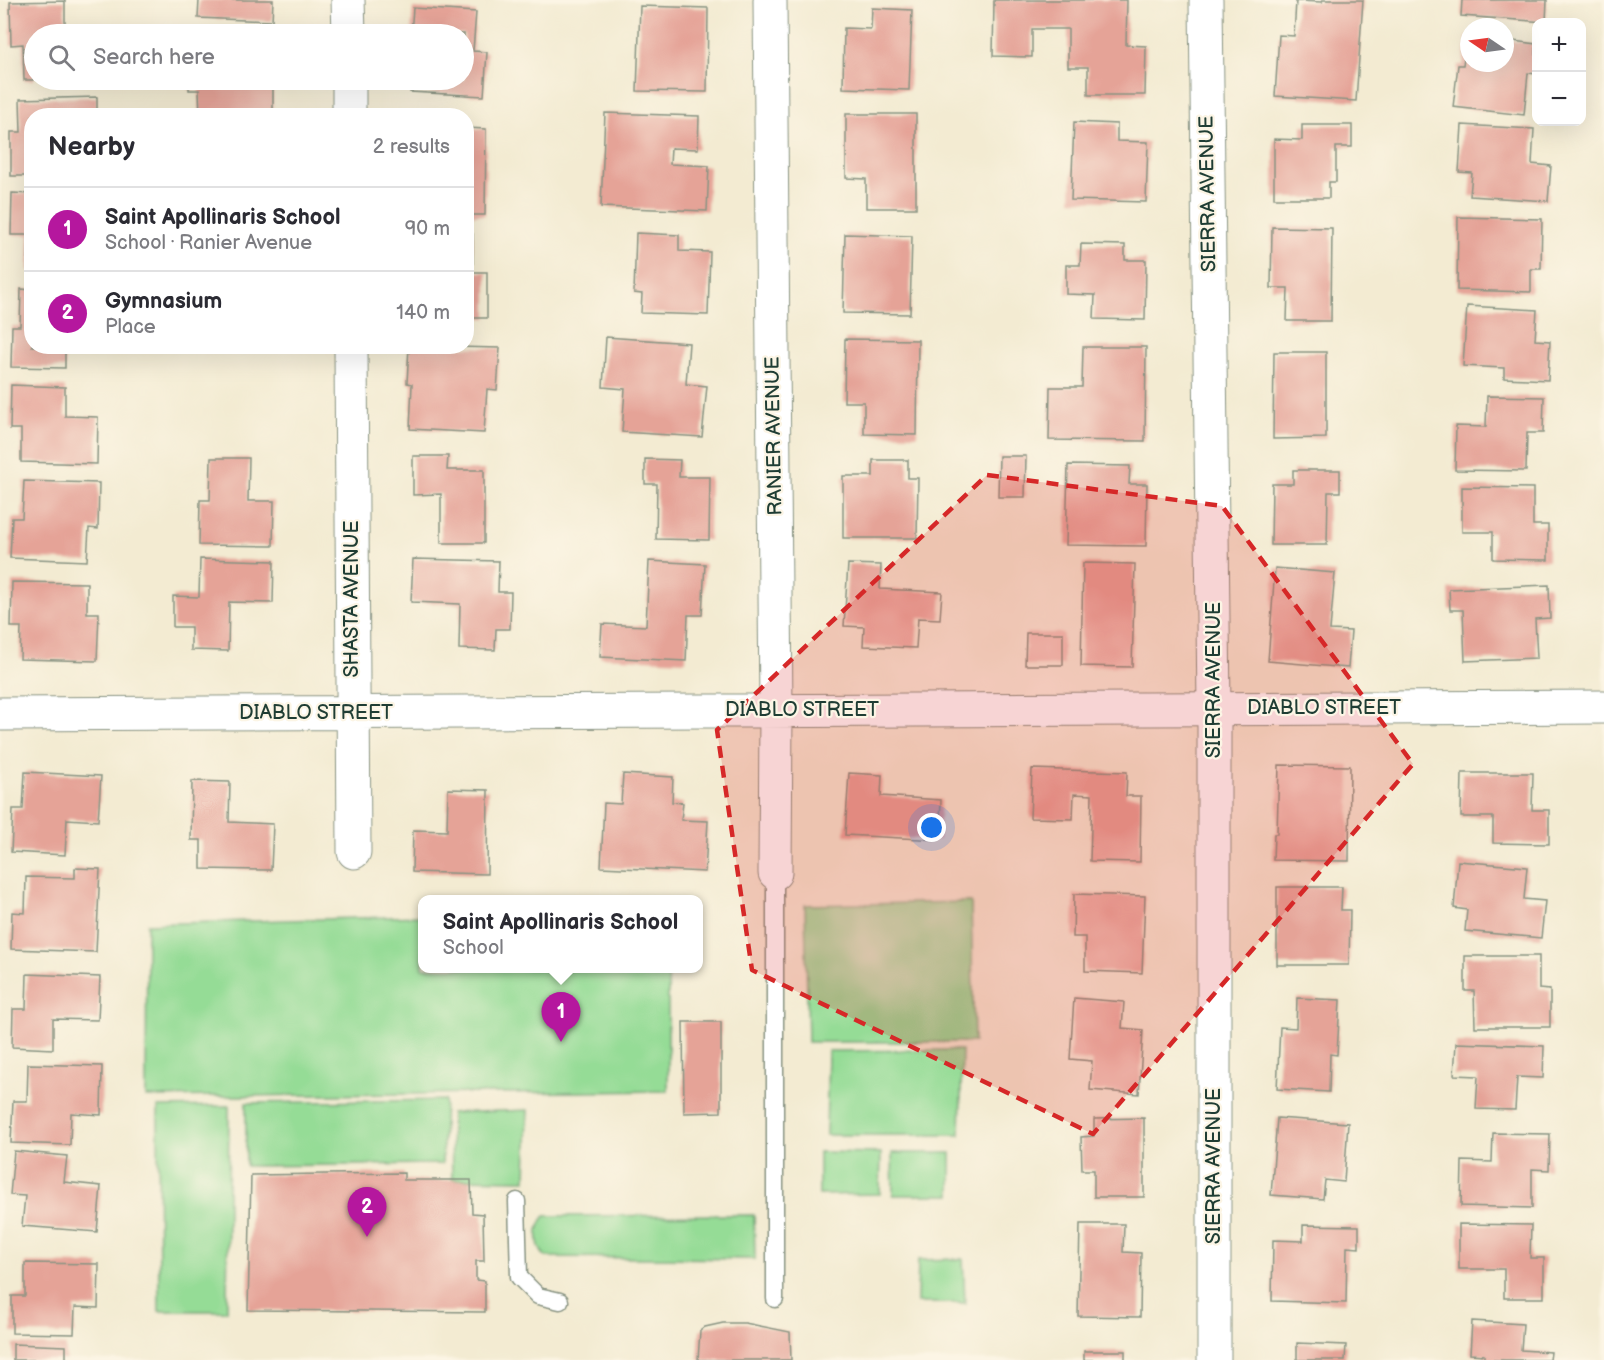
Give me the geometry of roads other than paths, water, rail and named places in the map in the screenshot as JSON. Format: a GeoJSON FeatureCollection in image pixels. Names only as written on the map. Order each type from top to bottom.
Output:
{"type":"FeatureCollection","features":[{"type":"Feature","properties":{"kind":"street"},"geometry":{"type":"LineString","coordinates":[[348,0],[349,24]]}},
{"type":"Feature","properties":{"kind":"street","name":"RANIER AVENUE"},"geometry":{"type":"LineString","coordinates":[[770,0],[776,710],[775,873]]}},
{"type":"Feature","properties":{"kind":"street","name":"SIERRA AVENUE"},"geometry":{"type":"LineString","coordinates":[[1206,0],[1214,708],[1214,1360]]}},
{"type":"Feature","properties":{"kind":"street"},"geometry":{"type":"LineString","coordinates":[[349,90],[349,108]]}},
{"type":"Feature","properties":{"kind":"street","name":"SHASTA AVENUE"},"geometry":{"type":"LineString","coordinates":[[351,354],[354,852]]}},
{"type":"Feature","properties":{"kind":"street","name":"DIABLO STREET"},"geometry":{"type":"LineString","coordinates":[[0,714],[1604,707]]}},
{"type":"Feature","properties":{"kind":"lane"},"geometry":{"type":"LineString","coordinates":[[775,873],[775,1299]]}},
{"type":"Feature","properties":{"kind":"lane"},"geometry":{"type":"LineString","coordinates":[[517,1201],[519,1277],[538,1296],[560,1300]]}},
{"type":"Feature","properties":{"kind":"place","name":"Saint Apollinaris School"},"geometry":{"type":"Point","coordinates":[561,1042]}},
{"type":"Feature","properties":{"kind":"place","name":"Gymnasium"},"geometry":{"type":"Point","coordinates":[367,1237]}}]}
